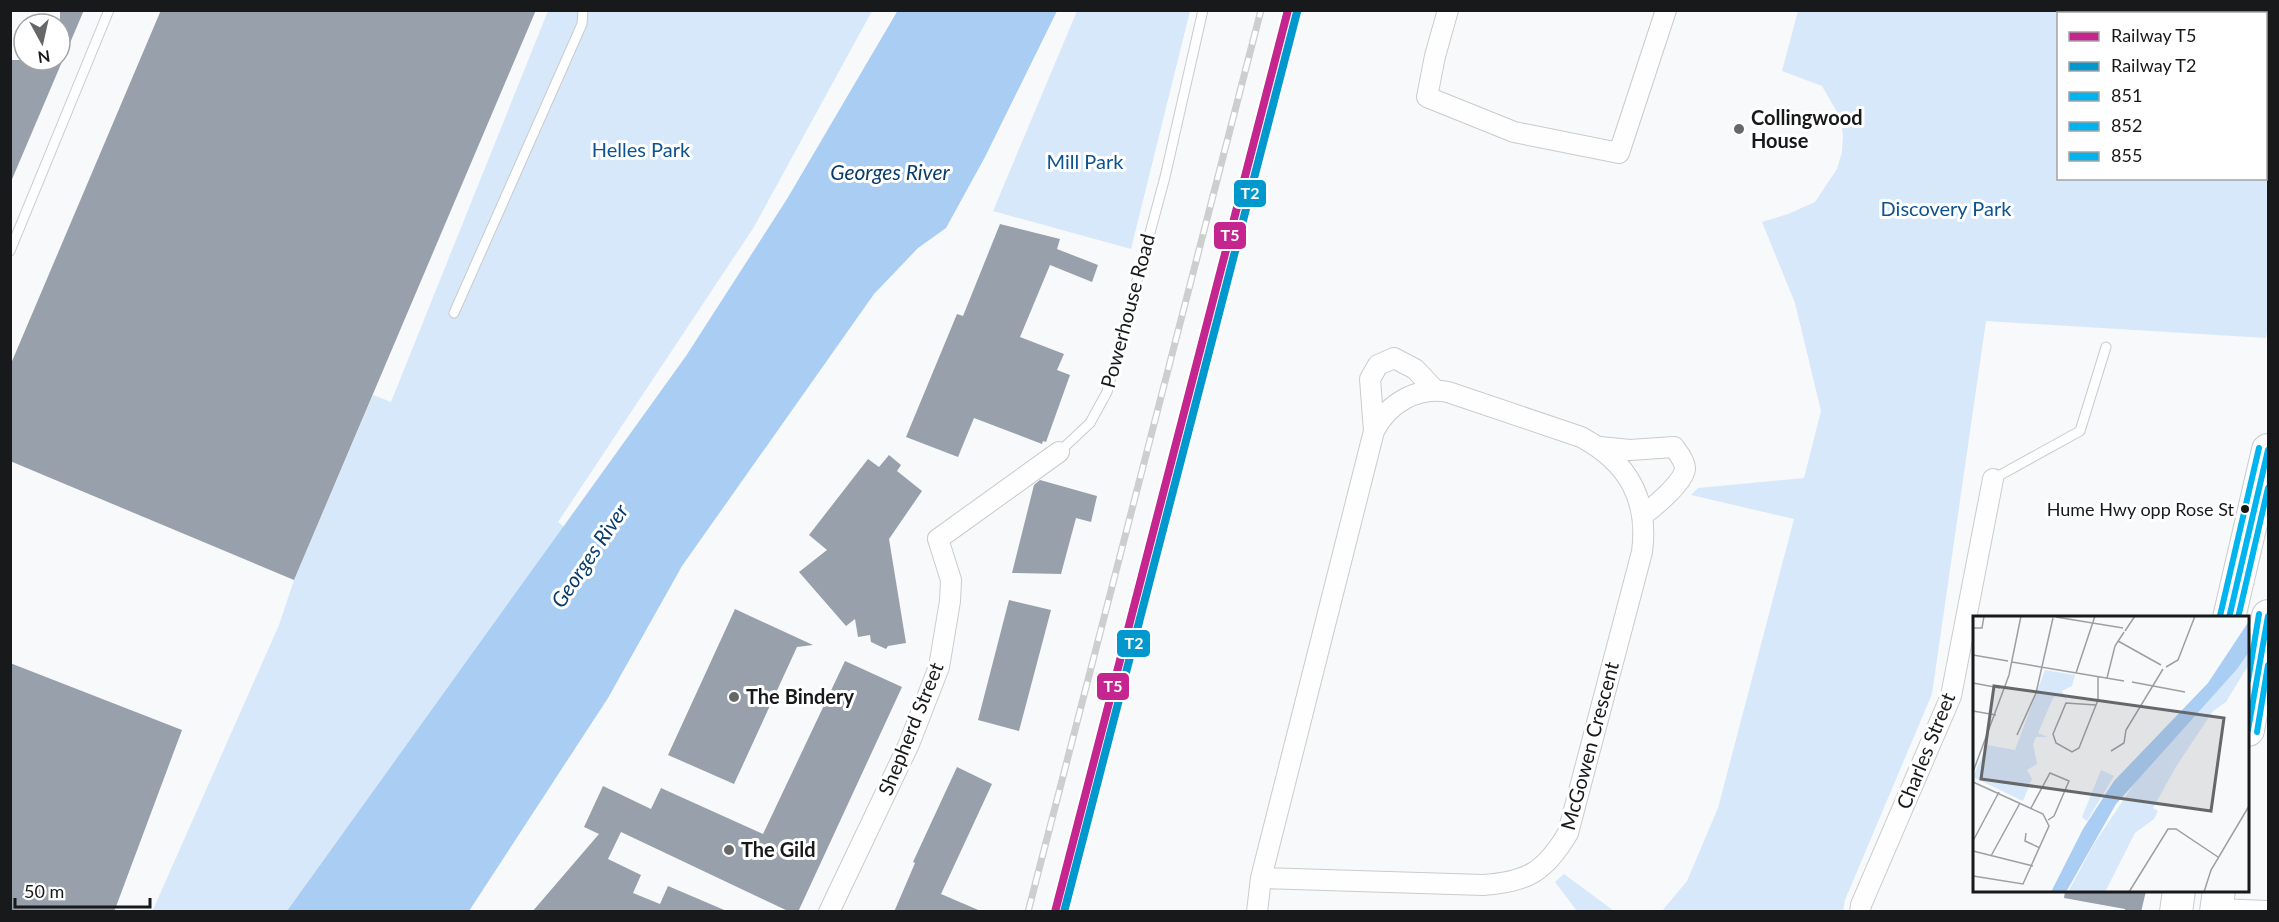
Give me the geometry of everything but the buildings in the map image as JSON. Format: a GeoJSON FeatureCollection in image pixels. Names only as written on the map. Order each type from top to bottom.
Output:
{"type":"FeatureCollection","features":[{"type":"Feature","properties":{"kind":"highway"},"geometry":{"type":"LineString","coordinates":[[2229,616],[2268,450]]}},
{"type":"Feature","properties":{"kind":"highway"},"geometry":{"type":"LineString","coordinates":[[2249,719],[2268,616]]}},
{"type":"Feature","properties":{"kind":"highway"},"geometry":{"type":"LineString","coordinates":[[2176,912],[2179,892]]}},
{"type":"Feature","properties":{"kind":"street"},"geometry":{"type":"LineString","coordinates":[[1448,10],[1435,56],[1427,97],[1515,132],[1619,153],[1666,10]]}},
{"type":"Feature","properties":{"kind":"street","name":"McGowen Crescent"},"geometry":{"type":"LineString","coordinates":[[1374,430],[1370,379],[1378,364],[1394,358],[1415,369],[1434,389]]}},
{"type":"Feature","properties":{"kind":"street","name":"McGowen Crescent"},"geometry":{"type":"LineString","coordinates":[[1257,912],[1261,878],[1374,430],[1381,418],[1394,406],[1409,397],[1434,389],[1581,437],[1600,447],[1616,461],[1636,492],[1643,515],[1642,552],[1568,834],[1557,852],[1544,866],[1528,876],[1507,884],[1261,878]]}},
{"type":"Feature","properties":{"kind":"street","name":"McGowen Crescent"},"geometry":{"type":"LineString","coordinates":[[1600,447],[1630,450],[1674,447],[1682,458],[1685,469],[1679,481],[1662,501],[1643,515]]}},
{"type":"Feature","properties":{"kind":"street","name":"Powerhouse Road"},"geometry":{"type":"LineString","coordinates":[[938,539],[1059,452]]}},
{"type":"Feature","properties":{"kind":"street","name":"Charles Street"},"geometry":{"type":"LineString","coordinates":[[1860,912],[1951,696],[1993,479]]}},
{"type":"Feature","properties":{"kind":"street","name":"Shepherd Street"},"geometry":{"type":"LineString","coordinates":[[829,912],[909,744],[939,667],[950,601],[951,580],[938,539]]}},
{"type":"Feature","properties":{"kind":"street"},"geometry":{"type":"LineString","coordinates":[[2217,904],[2268,910]]}},
{"type":"Feature","properties":{"kind":"lane"},"geometry":{"type":"LineString","coordinates":[[10,251],[109,10]]}},
{"type":"Feature","properties":{"kind":"lane"},"geometry":{"type":"LineString","coordinates":[[454,313],[582,24],[583,10]]}},
{"type":"Feature","properties":{"kind":"lane","name":"Powerhouse Road"},"geometry":{"type":"LineString","coordinates":[[1059,452],[1090,423],[1107,392],[1165,177],[1203,10]]}},
{"type":"Feature","properties":{"kind":"lane"},"geometry":{"type":"LineString","coordinates":[[1993,479],[2080,431],[2106,347]]}},
{"type":"Feature","properties":{"kind":"green space","name":"Helles Park"},"geometry":{"type":"Polygon","coordinates":[[[548,11],[872,11],[754,227],[558,522],[564,527],[287,911],[152,912],[279,625],[294,580],[373,395],[391,402],[548,11]]]}},
{"type":"Feature","properties":{"kind":"green space","name":"Mill Park"},"geometry":{"type":"Polygon","coordinates":[[[1077,11],[1190,11],[1131,249],[993,211],[1077,11]]]}},
{"type":"Feature","properties":{"kind":"green space","name":"Discovery Park"},"geometry":{"type":"Polygon","coordinates":[[[1798,11],[2268,11],[2268,327],[2266,338],[1986,321],[1932,694],[1845,900],[1843,911],[1662,911],[1687,881],[1718,808],[1794,519],[1691,495],[1698,488],[1804,478],[1821,411],[1795,303],[1762,222],[1815,202],[1837,169],[1842,152],[1843,135],[1840,117],[1822,86],[1782,71],[1798,11]]]}},
{"type":"Feature","properties":{"kind":"green space"},"geometry":{"type":"Polygon","coordinates":[[[1564,874],[1614,911],[1577,911],[1555,882],[1564,874]]]}},
{"type":"Feature","properties":{"kind":"water","name":"Georges River"},"geometry":{"type":"Polygon","coordinates":[[[898,10],[1057,11],[985,157],[946,228],[918,248],[874,294],[682,566],[608,698],[469,911],[287,911],[686,356],[787,199],[898,10]]]}},
{"type":"Feature","properties":{"kind":"railway"},"geometry":{"type":"LineString","coordinates":[[1028,912],[1261,10]]}},
{"type":"Feature","properties":{"kind":"rail line","name":"T5"},"geometry":{"type":"LineString","coordinates":[[1055,912],[1288,10]]}},
{"type":"Feature","properties":{"kind":"rail line","name":"T2"},"geometry":{"type":"LineString","coordinates":[[1064,912],[1297,12]]}},
{"type":"Feature","properties":{"kind":"transit line","name":"855"},"geometry":{"type":"LineString","coordinates":[[2220,616],[2259,448]]}},
{"type":"Feature","properties":{"kind":"transit line","name":"851"},"geometry":{"type":"LineString","coordinates":[[2229,616],[2268,450]]}},
{"type":"Feature","properties":{"kind":"transit line","name":"852"},"geometry":{"type":"LineString","coordinates":[[2238,616],[2268,488]]}},
{"type":"Feature","properties":{"kind":"transit line","name":"855"},"geometry":{"type":"LineString","coordinates":[[2249,675],[2259,614]]}},
{"type":"Feature","properties":{"kind":"transit line","name":"851"},"geometry":{"type":"LineString","coordinates":[[2249,724],[2268,616]]}},
{"type":"Feature","properties":{"kind":"transit line","name":"852"},"geometry":{"type":"LineString","coordinates":[[2257,732],[2268,665]]}},
{"type":"Feature","properties":{"kind":"place","name":"Collingwood House"},"geometry":{"type":"Point","coordinates":[1739,129]}},
{"type":"Feature","properties":{"kind":"place","name":"Hume Hwy opp Rose St"},"geometry":{"type":"Point","coordinates":[2245,509]}},
{"type":"Feature","properties":{"kind":"place","name":"The Bindery"},"geometry":{"type":"Point","coordinates":[734,697]}},
{"type":"Feature","properties":{"kind":"place","name":"The Gild"},"geometry":{"type":"Point","coordinates":[729,850]}}]}
